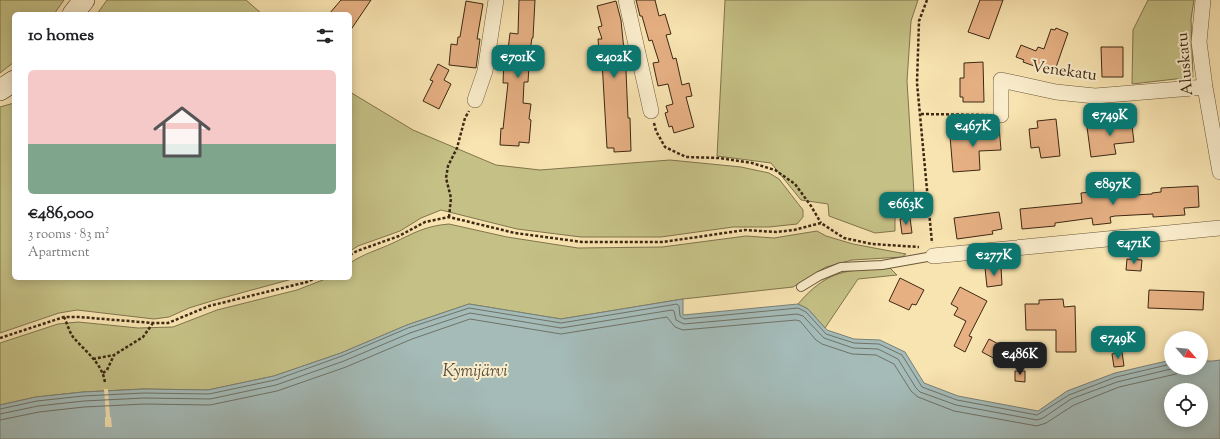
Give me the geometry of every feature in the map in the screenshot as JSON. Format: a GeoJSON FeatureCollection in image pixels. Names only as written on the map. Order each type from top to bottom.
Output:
{"type":"FeatureCollection","features":[{"type":"Feature","properties":{"kind":"street"},"geometry":{"type":"LineString","coordinates":[[75,12],[84,0]]}},
{"type":"Feature","properties":{"kind":"street"},"geometry":{"type":"LineString","coordinates":[[475,100],[485,71],[496,0]]}},
{"type":"Feature","properties":{"kind":"street"},"geometry":{"type":"LineString","coordinates":[[626,0],[651,111]]}},
{"type":"Feature","properties":{"kind":"street","name":"Aluskatu"},"geometry":{"type":"LineString","coordinates":[[1203,0],[1199,42],[1205,87],[1220,172]]}},
{"type":"Feature","properties":{"kind":"street","name":"Venekatu"},"geometry":{"type":"LineString","coordinates":[[1001,115],[1001,80],[1056,92],[1095,96],[1205,87]]}},
{"type":"Feature","properties":{"kind":"street"},"geometry":{"type":"LineString","coordinates":[[0,90],[12,82]]}},
{"type":"Feature","properties":{"kind":"street"},"geometry":{"type":"LineString","coordinates":[[933,256],[1220,228]]}},
{"type":"Feature","properties":{"kind":"lane"},"geometry":{"type":"LineString","coordinates":[[801,287],[819,276],[841,267],[882,265],[933,256]]}},
{"type":"Feature","properties":{"kind":"path"},"geometry":{"type":"LineString","coordinates":[[927,0],[919,21],[917,83],[933,256]]}},
{"type":"Feature","properties":{"kind":"path"},"geometry":{"type":"LineString","coordinates":[[449,217],[451,198],[446,178],[448,166],[457,148],[465,118],[475,100]]}},
{"type":"Feature","properties":{"kind":"path"},"geometry":{"type":"LineString","coordinates":[[651,111],[656,130],[665,147],[686,157],[719,158],[752,163],[775,170],[795,184],[812,206],[821,223],[844,238],[872,244],[919,247],[933,256]]}},
{"type":"Feature","properties":{"kind":"path"},"geometry":{"type":"LineString","coordinates":[[920,114],[1001,115]]}},
{"type":"Feature","properties":{"kind":"path"},"geometry":{"type":"LineString","coordinates":[[352,254],[399,236],[425,222],[449,217],[515,234],[582,242],[663,242],[745,230],[776,232],[794,230],[821,223]]}},
{"type":"Feature","properties":{"kind":"path"},"geometry":{"type":"LineString","coordinates":[[0,338],[64,317],[168,323],[209,306],[312,280]]}},
{"type":"Feature","properties":{"kind":"path"},"geometry":{"type":"LineString","coordinates":[[64,317],[72,335],[103,373],[105,383]]}},
{"type":"Feature","properties":{"kind":"path"},"geometry":{"type":"LineString","coordinates":[[93,359],[114,355],[143,337],[153,323]]}},
{"type":"Feature","properties":{"kind":"path"},"geometry":{"type":"LineString","coordinates":[[103,373],[107,370],[114,355]]}},
{"type":"Feature","properties":{"kind":"shaded area"},"geometry":{"type":"Polygon","coordinates":[[[0,0],[64,0],[55,12],[12,12],[12,64],[0,73],[0,0]]]}},
{"type":"Feature","properties":{"kind":"shaded area"},"geometry":{"type":"Polygon","coordinates":[[[107,0],[246,0],[260,12],[98,12],[107,0]]]}},
{"type":"Feature","properties":{"kind":"shaded area"},"geometry":{"type":"Polygon","coordinates":[[[725,0],[918,0],[911,21],[907,81],[915,210],[895,211],[895,231],[875,233],[829,216],[828,204],[801,200],[771,163],[717,156],[725,0]]]}},
{"type":"Feature","properties":{"kind":"shaded area"},"geometry":{"type":"Polygon","coordinates":[[[1148,0],[1194,0],[1191,19],[1193,77],[1132,84],[1133,30],[1148,0]]]}},
{"type":"Feature","properties":{"kind":"shaded area"},"geometry":{"type":"Polygon","coordinates":[[[352,93],[413,130],[496,165],[540,170],[670,160],[741,167],[769,173],[779,179],[803,210],[803,217],[797,224],[769,227],[733,227],[661,237],[581,237],[517,229],[441,210],[421,218],[400,231],[358,246],[352,250],[352,93]]]}},
{"type":"Feature","properties":{"kind":"shaded area"},"geometry":{"type":"Polygon","coordinates":[[[12,104],[12,280],[289,280],[189,308],[169,317],[154,319],[77,310],[59,313],[0,333],[0,107],[12,104]]]}},
{"type":"Feature","properties":{"kind":"shaded area"},"geometry":{"type":"Polygon","coordinates":[[[449,224],[507,237],[578,248],[662,247],[746,236],[774,238],[817,231],[826,236],[853,244],[906,254],[902,257],[852,260],[826,267],[793,287],[683,299],[561,319],[469,304],[407,325],[341,353],[274,376],[208,390],[144,389],[83,392],[36,397],[0,405],[0,343],[58,324],[78,322],[138,328],[173,327],[217,310],[297,290],[323,280],[352,280],[352,262],[420,230],[433,226],[449,224]]]}},
{"type":"Feature","properties":{"kind":"shaded area"},"geometry":{"type":"Polygon","coordinates":[[[890,268],[897,275],[858,279],[825,328],[808,309],[798,304],[819,284],[839,274],[850,271],[890,268]]]}},
{"type":"Feature","properties":{"kind":"water","name":"Kymijärvi"},"geometry":{"type":"Polygon","coordinates":[[[683,299],[683,315],[798,304],[808,309],[827,330],[854,339],[880,340],[905,352],[924,383],[958,396],[1038,411],[1067,391],[1115,373],[1164,362],[1164,375],[1208,375],[1208,361],[1220,360],[1220,439],[0,439],[0,405],[36,397],[83,392],[144,389],[208,390],[274,376],[341,353],[407,325],[469,304],[561,319],[683,299]]]}},
{"type":"Feature","properties":{"kind":"pier"},"geometry":{"type":"Polygon","coordinates":[[[104,389],[108,389],[112,427],[105,427],[106,417],[104,389]]]}},
{"type":"Feature","properties":{"kind":"building"},"geometry":{"type":"Polygon","coordinates":[[[341,0],[371,0],[352,28],[352,12],[331,12],[341,0]]]}},
{"type":"Feature","properties":{"kind":"building"},"geometry":{"type":"Polygon","coordinates":[[[519,0],[535,0],[533,38],[530,51],[528,82],[524,82],[523,103],[531,104],[529,119],[531,120],[529,143],[519,142],[519,146],[500,145],[508,83],[503,83],[504,59],[507,59],[510,33],[518,34],[519,0]]]}},
{"type":"Feature","properties":{"kind":"building"},"geometry":{"type":"Polygon","coordinates":[[[636,0],[655,0],[659,16],[665,14],[671,34],[666,35],[673,59],[676,58],[682,85],[689,83],[692,96],[686,97],[694,127],[674,133],[672,126],[669,127],[665,113],[668,112],[666,106],[673,104],[668,84],[658,86],[653,63],[659,62],[652,40],[649,41],[636,0]]]}},
{"type":"Feature","properties":{"kind":"building"},"geometry":{"type":"Polygon","coordinates":[[[980,0],[1003,0],[989,39],[968,32],[980,0]]]}},
{"type":"Feature","properties":{"kind":"building"},"geometry":{"type":"Polygon","coordinates":[[[466,1],[483,4],[477,39],[480,39],[476,68],[449,65],[451,44],[457,45],[458,37],[460,37],[466,1]]]}},
{"type":"Feature","properties":{"kind":"building"},"geometry":{"type":"Polygon","coordinates":[[[616,1],[621,20],[626,71],[628,118],[630,118],[631,151],[614,152],[614,148],[607,148],[602,61],[600,61],[598,39],[602,39],[598,27],[602,26],[597,6],[616,1]]]}},
{"type":"Feature","properties":{"kind":"building"},"geometry":{"type":"Polygon","coordinates":[[[1056,28],[1068,33],[1054,73],[1023,62],[1024,60],[1016,57],[1021,45],[1036,51],[1038,47],[1044,49],[1051,29],[1055,30],[1056,28]]]}},
{"type":"Feature","properties":{"kind":"building"},"geometry":{"type":"Polygon","coordinates":[[[1101,47],[1123,47],[1123,77],[1102,77],[1101,47]]]}},
{"type":"Feature","properties":{"kind":"building"},"geometry":{"type":"Polygon","coordinates":[[[983,62],[984,102],[963,102],[963,97],[960,97],[960,78],[964,78],[964,63],[983,62]]]}},
{"type":"Feature","properties":{"kind":"building"},"geometry":{"type":"Polygon","coordinates":[[[438,64],[449,70],[444,80],[451,84],[439,109],[423,101],[433,81],[430,80],[438,64]]]}},
{"type":"Feature","properties":{"kind":"building"},"geometry":{"type":"Polygon","coordinates":[[[1131,118],[1134,142],[1114,144],[1116,154],[1091,157],[1087,127],[1116,123],[1115,120],[1131,118]]]}},
{"type":"Feature","properties":{"kind":"building"},"geometry":{"type":"Polygon","coordinates":[[[1056,119],[1060,156],[1041,158],[1039,147],[1031,148],[1029,129],[1038,128],[1037,121],[1056,119]]]}},
{"type":"Feature","properties":{"kind":"building"},"geometry":{"type":"Polygon","coordinates":[[[999,126],[1001,150],[979,151],[980,170],[953,172],[950,136],[984,133],[983,127],[999,126]]]}},
{"type":"Feature","properties":{"kind":"building"},"geometry":{"type":"Polygon","coordinates":[[[1111,182],[1113,196],[1152,194],[1161,192],[1161,188],[1198,186],[1199,207],[1184,208],[1185,215],[1153,217],[1153,214],[1115,216],[1110,217],[1111,223],[1093,225],[1092,218],[1055,223],[1055,226],[1022,229],[1020,209],[1082,203],[1081,193],[1091,192],[1090,184],[1111,182]]]}},
{"type":"Feature","properties":{"kind":"building"},"geometry":{"type":"Polygon","coordinates":[[[999,212],[1002,229],[992,231],[993,234],[957,239],[954,218],[999,212]]]}},
{"type":"Feature","properties":{"kind":"building"},"geometry":{"type":"Polygon","coordinates":[[[910,218],[912,233],[902,234],[900,219],[910,218]]]}},
{"type":"Feature","properties":{"kind":"building"},"geometry":{"type":"Polygon","coordinates":[[[1127,259],[1142,260],[1141,271],[1126,270],[1127,259]]]}},
{"type":"Feature","properties":{"kind":"building"},"geometry":{"type":"Polygon","coordinates":[[[1001,267],[1002,285],[987,287],[985,268],[1001,267]]]}},
{"type":"Feature","properties":{"kind":"building"},"geometry":{"type":"Polygon","coordinates":[[[900,278],[924,290],[916,305],[912,304],[909,310],[889,301],[900,278]]]}},
{"type":"Feature","properties":{"kind":"building"},"geometry":{"type":"Polygon","coordinates":[[[960,287],[987,301],[969,336],[972,337],[965,352],[954,346],[966,321],[954,315],[958,308],[951,304],[960,287]]]}},
{"type":"Feature","properties":{"kind":"building"},"geometry":{"type":"Polygon","coordinates":[[[1149,290],[1204,292],[1203,310],[1148,308],[1149,290]]]}},
{"type":"Feature","properties":{"kind":"building"},"geometry":{"type":"Polygon","coordinates":[[[1063,299],[1064,307],[1075,306],[1076,352],[1056,352],[1056,330],[1026,330],[1025,304],[1039,304],[1039,300],[1063,299]]]}},
{"type":"Feature","properties":{"kind":"building"},"geometry":{"type":"Polygon","coordinates":[[[989,339],[1006,348],[999,361],[982,352],[989,339]]]}},
{"type":"Feature","properties":{"kind":"building"},"geometry":{"type":"Polygon","coordinates":[[[1122,352],[1124,366],[1114,367],[1112,354],[1122,352]]]}},
{"type":"Feature","properties":{"kind":"building"},"geometry":{"type":"Polygon","coordinates":[[[1015,371],[1025,371],[1025,382],[1015,381],[1015,371]]]}}]}
